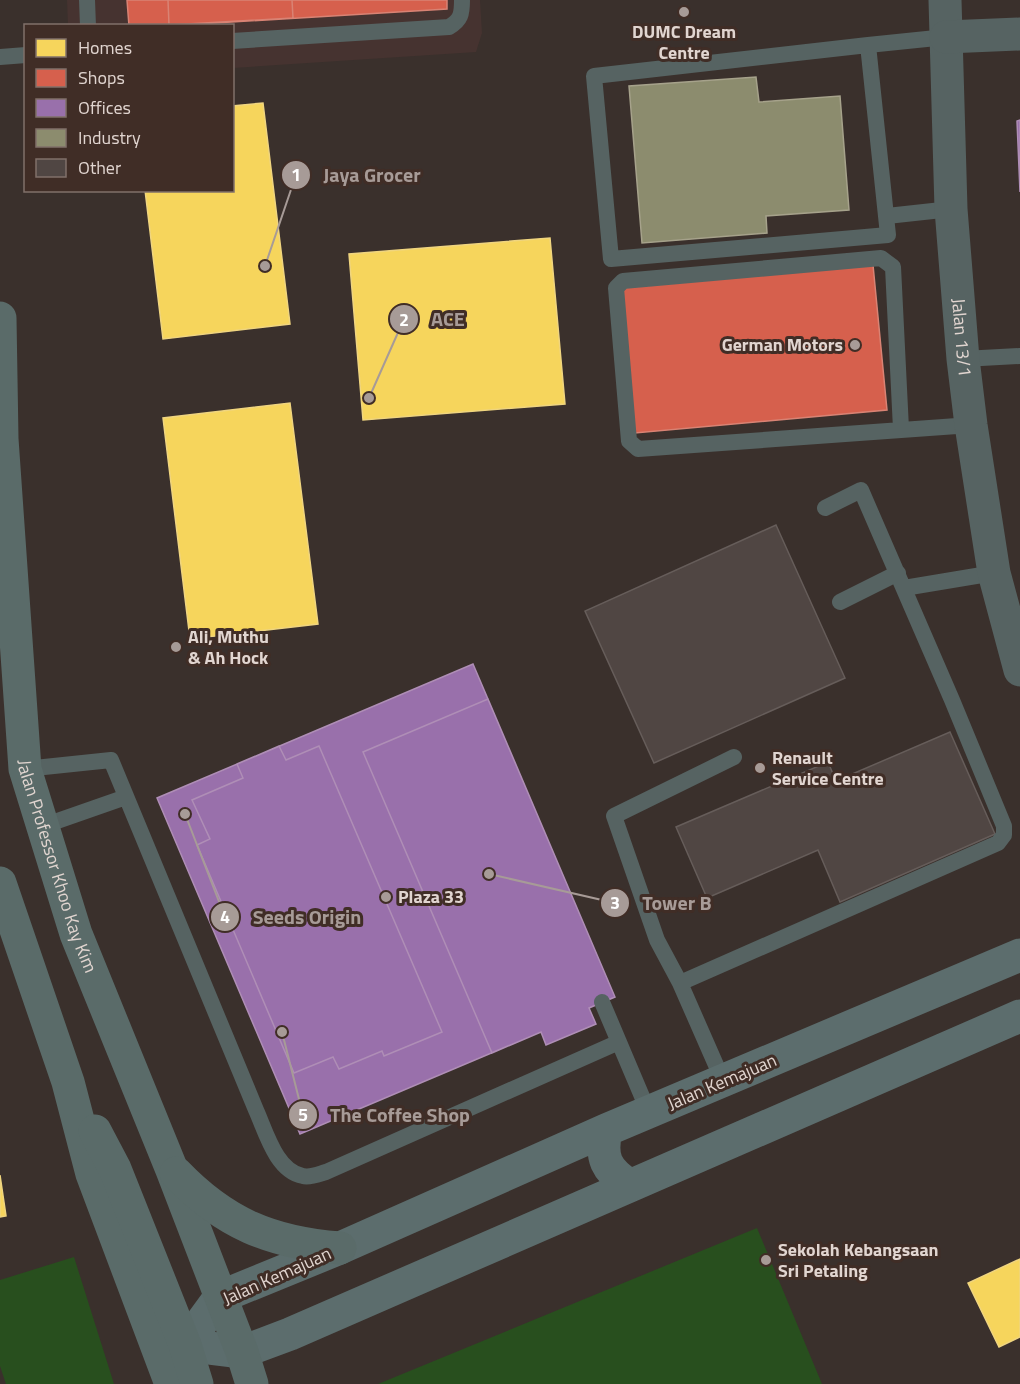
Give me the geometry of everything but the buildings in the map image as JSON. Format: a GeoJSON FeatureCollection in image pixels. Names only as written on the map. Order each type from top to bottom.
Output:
{"type":"FeatureCollection","features":[{"type":"Feature","properties":{"kind":"main road","name":"Jalan Professor Khoo Kay Kim"},"geometry":{"type":"LineString","coordinates":[[0,318],[2,440],[25,769],[76,934],[172,1170],[242,1352],[252,1384]]}},
{"type":"Feature","properties":{"kind":"main road"},"geometry":{"type":"LineString","coordinates":[[0,883],[11,944],[68,1082],[115,1169],[197,1384]]}},
{"type":"Feature","properties":{"kind":"main road","name":"Jalan Kemajuan"},"geometry":{"type":"LineString","coordinates":[[184,1345],[220,1297],[340,1248],[606,1130],[1020,955]]}},
{"type":"Feature","properties":{"kind":"main road"},"geometry":{"type":"LineString","coordinates":[[184,1345],[242,1352],[290,1334],[1020,1016]]}},
{"type":"Feature","properties":{"kind":"main road"},"geometry":{"type":"LineString","coordinates":[[68,1082],[92,1174],[171,1384]]}},
{"type":"Feature","properties":{"kind":"main road"},"geometry":{"type":"LineString","coordinates":[[606,1130],[603,1146],[606,1162],[615,1176],[629,1185]]}},
{"type":"Feature","properties":{"kind":"main road"},"geometry":{"type":"LineString","coordinates":[[172,1170],[220,1212],[248,1227],[298,1244],[340,1248]]}},
{"type":"Feature","properties":{"kind":"street","name":"Jalan 13/1"},"geometry":{"type":"LineString","coordinates":[[945,0],[951,209],[963,359],[994,573],[1020,670]]}},
{"type":"Feature","properties":{"kind":"street"},"geometry":{"type":"LineString","coordinates":[[946,37],[1020,34]]}},
{"type":"Feature","properties":{"kind":"lane"},"geometry":{"type":"LineString","coordinates":[[87,0],[88,24]]}},
{"type":"Feature","properties":{"kind":"lane"},"geometry":{"type":"LineString","coordinates":[[234,42],[449,27],[459,21],[462,0]]}},
{"type":"Feature","properties":{"kind":"lane"},"geometry":{"type":"LineString","coordinates":[[868,45],[888,235],[611,259],[594,76],[868,45],[946,37]]}},
{"type":"Feature","properties":{"kind":"lane"},"geometry":{"type":"LineString","coordinates":[[0,57],[24,55]]}},
{"type":"Feature","properties":{"kind":"lane"},"geometry":{"type":"LineString","coordinates":[[887,216],[951,209]]}},
{"type":"Feature","properties":{"kind":"lane"},"geometry":{"type":"LineString","coordinates":[[901,429],[893,267],[881,258],[623,281],[616,288],[629,441],[638,448],[971,425]]}},
{"type":"Feature","properties":{"kind":"lane"},"geometry":{"type":"LineString","coordinates":[[963,359],[1020,356]]}},
{"type":"Feature","properties":{"kind":"lane"},"geometry":{"type":"LineString","coordinates":[[680,983],[998,843],[1004,835],[1004,826],[861,490],[825,508]]}},
{"type":"Feature","properties":{"kind":"lane"},"geometry":{"type":"LineString","coordinates":[[840,602],[901,581],[994,573]]}},
{"type":"Feature","properties":{"kind":"lane"},"geometry":{"type":"LineString","coordinates":[[723,1081],[680,983],[657,940],[614,816],[734,758]]}},
{"type":"Feature","properties":{"kind":"lane"},"geometry":{"type":"LineString","coordinates":[[25,769],[111,760],[256,1110],[281,1162],[289,1171],[306,1177],[326,1172],[619,1042]]}},
{"type":"Feature","properties":{"kind":"lane"},"geometry":{"type":"LineString","coordinates":[[43,826],[126,797]]}},
{"type":"Feature","properties":{"kind":"lane"},"geometry":{"type":"LineString","coordinates":[[602,1002],[649,1113]]}},
{"type":"Feature","properties":{"kind":"shaded area"},"geometry":{"type":"Polygon","coordinates":[[[67,0],[480,0],[482,33],[476,52],[234,68],[234,24],[68,24],[67,0]]]}},
{"type":"Feature","properties":{"kind":"green space"},"geometry":{"type":"Polygon","coordinates":[[[757,1228],[822,1384],[378,1384],[757,1228]]]}},
{"type":"Feature","properties":{"kind":"green space"},"geometry":{"type":"Polygon","coordinates":[[[74,1257],[114,1384],[6,1384],[0,1366],[0,1280],[74,1257]]]}},
{"type":"Feature","properties":{"kind":"place","name":"DUMC Dream Centre"},"geometry":{"type":"Point","coordinates":[684,12]}},
{"type":"Feature","properties":{"kind":"place","name":"Jaya Grocer"},"geometry":{"type":"Point","coordinates":[265,266]}},
{"type":"Feature","properties":{"kind":"place","name":"German Motors"},"geometry":{"type":"Point","coordinates":[855,345]}},
{"type":"Feature","properties":{"kind":"place","name":"ACE"},"geometry":{"type":"Point","coordinates":[369,398]}},
{"type":"Feature","properties":{"kind":"place","name":"Ali, Muthu & Ah Hock"},"geometry":{"type":"Point","coordinates":[176,647]}},
{"type":"Feature","properties":{"kind":"place","name":"Renault Service Centre"},"geometry":{"type":"Point","coordinates":[760,768]}},
{"type":"Feature","properties":{"kind":"place","name":"Seeds Origin"},"geometry":{"type":"Point","coordinates":[185,814]}},
{"type":"Feature","properties":{"kind":"place","name":"Tower B"},"geometry":{"type":"Point","coordinates":[489,874]}},
{"type":"Feature","properties":{"kind":"place","name":"Plaza 33"},"geometry":{"type":"Point","coordinates":[386,897]}},
{"type":"Feature","properties":{"kind":"place","name":"The Coffee Shop"},"geometry":{"type":"Point","coordinates":[282,1032]}},
{"type":"Feature","properties":{"kind":"place","name":"Sekolah Kebangsaan Sri Petaling"},"geometry":{"type":"Point","coordinates":[766,1260]}}]}
